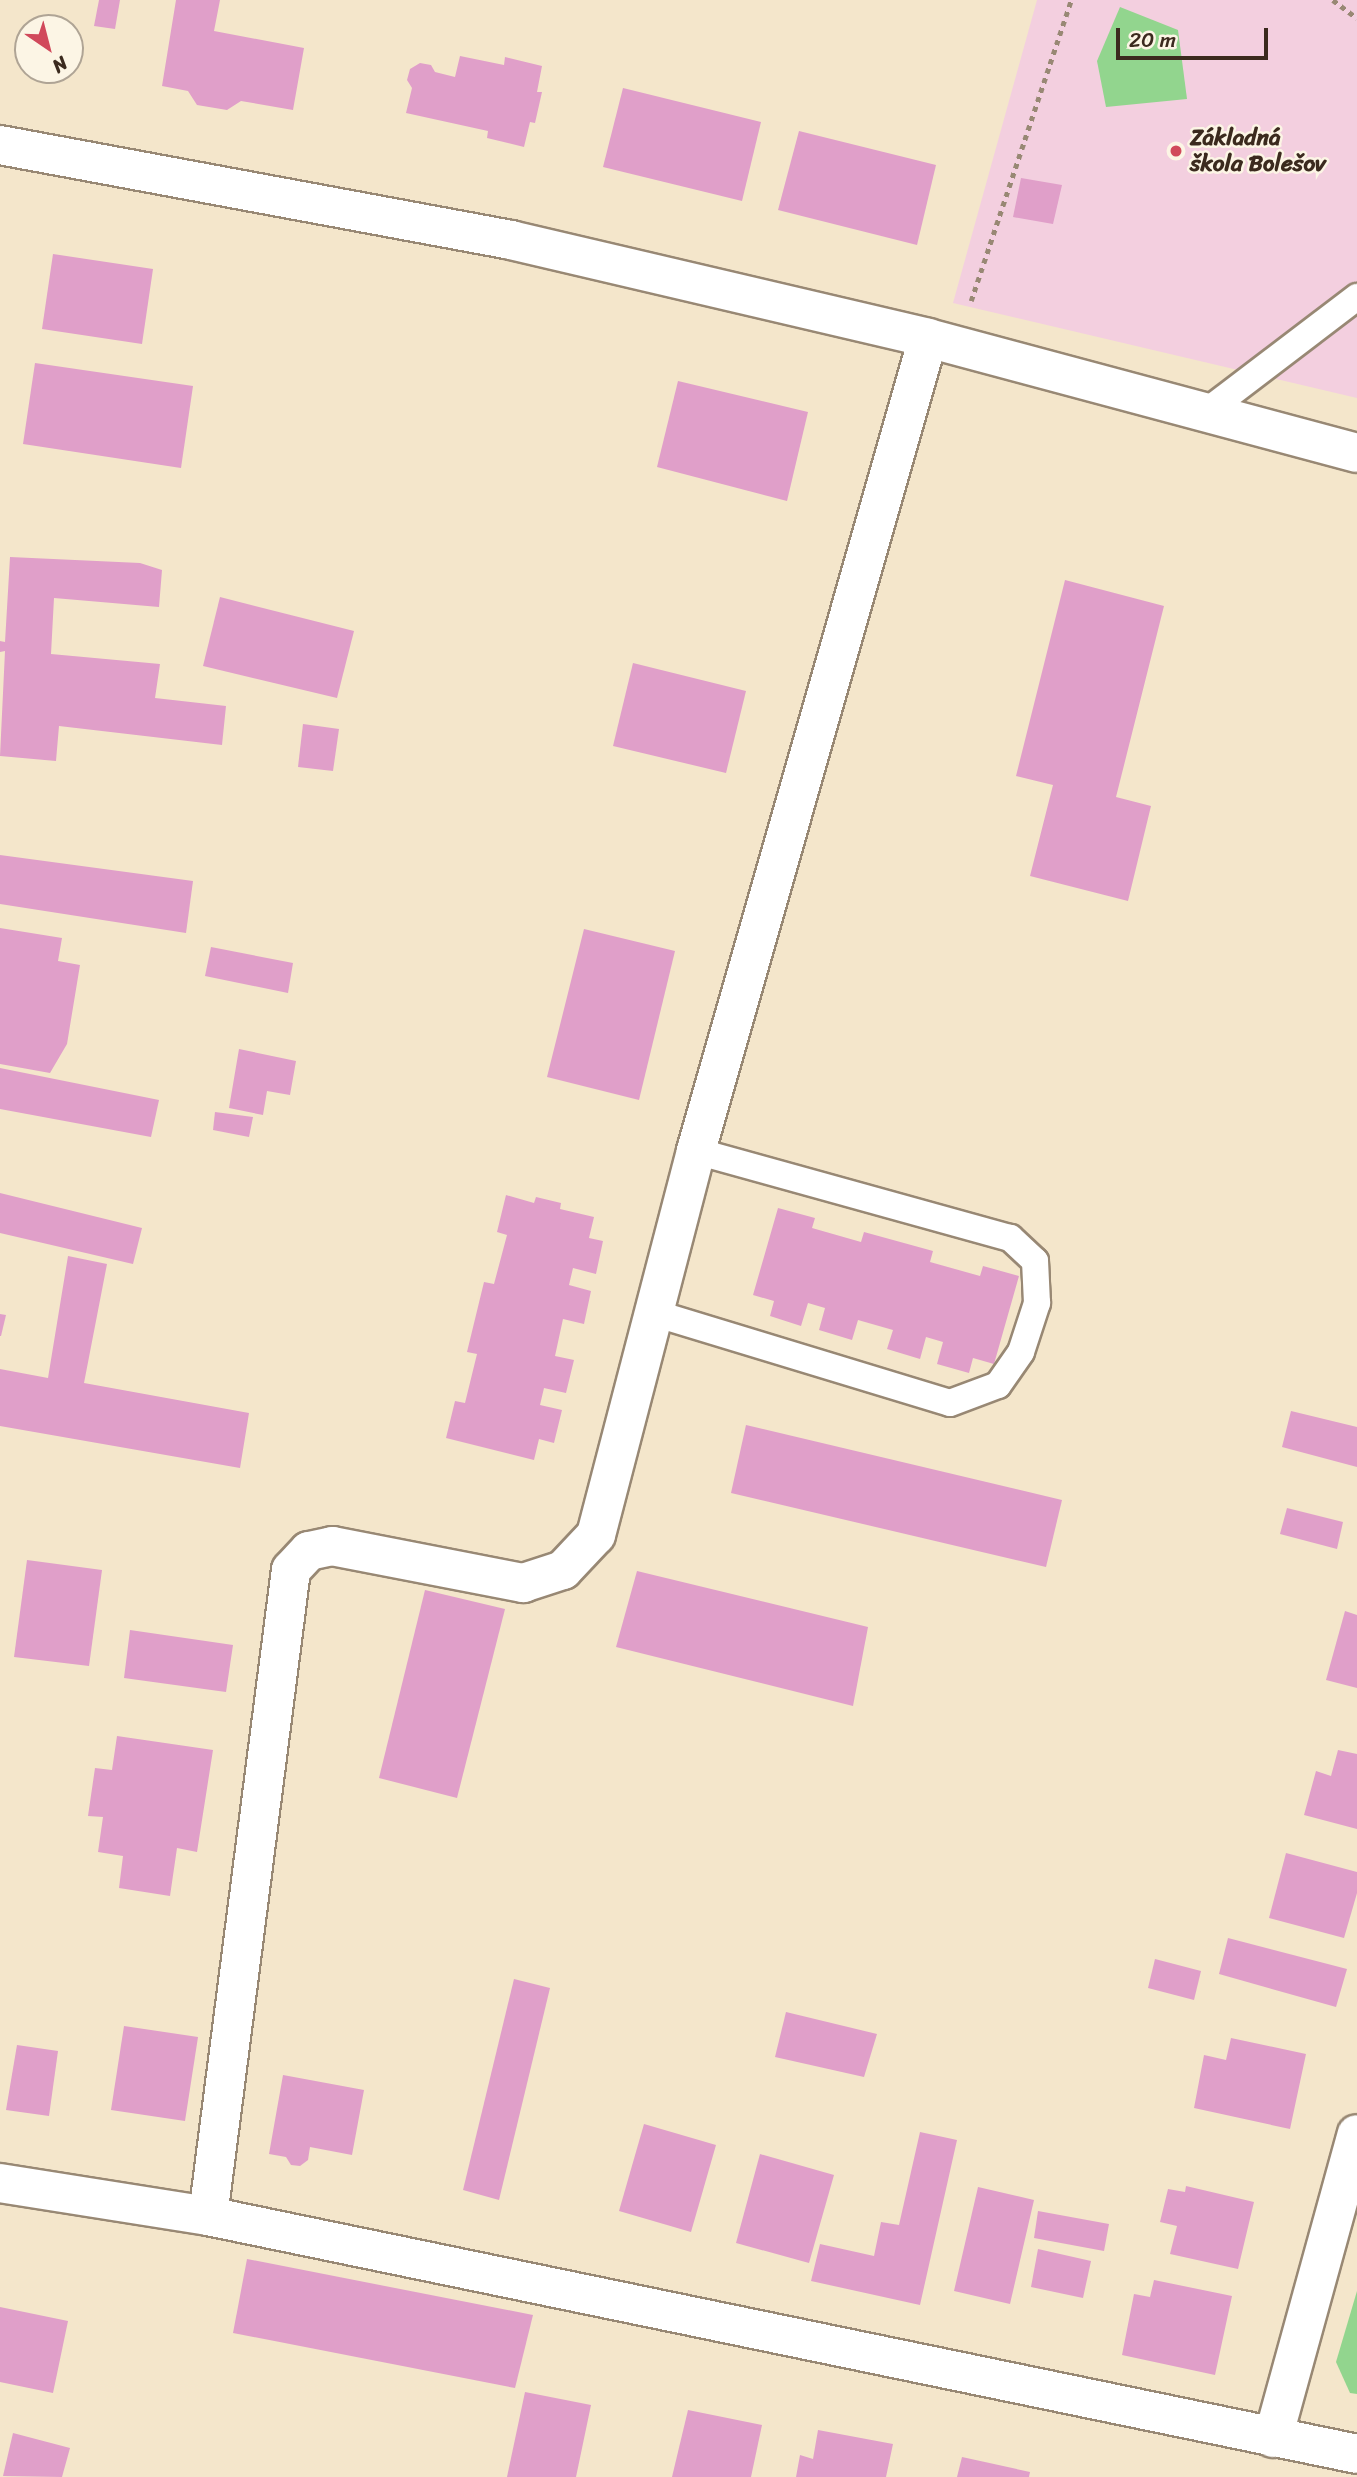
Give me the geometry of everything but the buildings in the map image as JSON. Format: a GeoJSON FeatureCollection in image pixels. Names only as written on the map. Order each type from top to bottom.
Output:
{"type":"FeatureCollection","features":[{"type":"Feature","properties":{"kind":"street"},"geometry":{"type":"LineString","coordinates":[[0,145],[511,240],[928,338],[1357,453]]}},
{"type":"Feature","properties":{"kind":"street"},"geometry":{"type":"LineString","coordinates":[[208,2216],[291,1570],[309,1551],[332,1546],[523,1583],[563,1570],[596,1535],[696,1151],[928,338]]}},
{"type":"Feature","properties":{"kind":"street"},"geometry":{"type":"LineString","coordinates":[[1273,2438],[1357,2134]]}},
{"type":"Feature","properties":{"kind":"street"},"geometry":{"type":"LineString","coordinates":[[0,2183],[208,2216],[1357,2454]]}},
{"type":"Feature","properties":{"kind":"lane"},"geometry":{"type":"LineString","coordinates":[[1206,412],[1357,297]]}},
{"type":"Feature","properties":{"kind":"lane"},"geometry":{"type":"LineString","coordinates":[[654,1313],[950,1403],[998,1385],[1021,1352],[1037,1303],[1035,1261],[1010,1238],[696,1151]]}},
{"type":"Feature","properties":{"kind":"path"},"geometry":{"type":"LineString","coordinates":[[968,311],[1071,0]]}},
{"type":"Feature","properties":{"kind":"path"},"geometry":{"type":"LineString","coordinates":[[1333,0],[1357,18]]}},
{"type":"Feature","properties":{"kind":"shaded area","name":"Základná škola Bolešov"},"geometry":{"type":"Polygon","coordinates":[[[1037,0],[1357,0],[1357,398],[953,303],[1037,0]]]}},
{"type":"Feature","properties":{"kind":"green space"},"geometry":{"type":"Polygon","coordinates":[[[1120,7],[1178,30],[1187,99],[1106,107],[1097,61],[1120,7]]]}},
{"type":"Feature","properties":{"kind":"green space"},"geometry":{"type":"Polygon","coordinates":[[[1357,2291],[1357,2394],[1350,2393],[1336,2362],[1357,2291]]]}},
{"type":"Feature","properties":{"kind":"place","name":"Základná škola Bolešov"},"geometry":{"type":"Point","coordinates":[1176,151]}}]}
